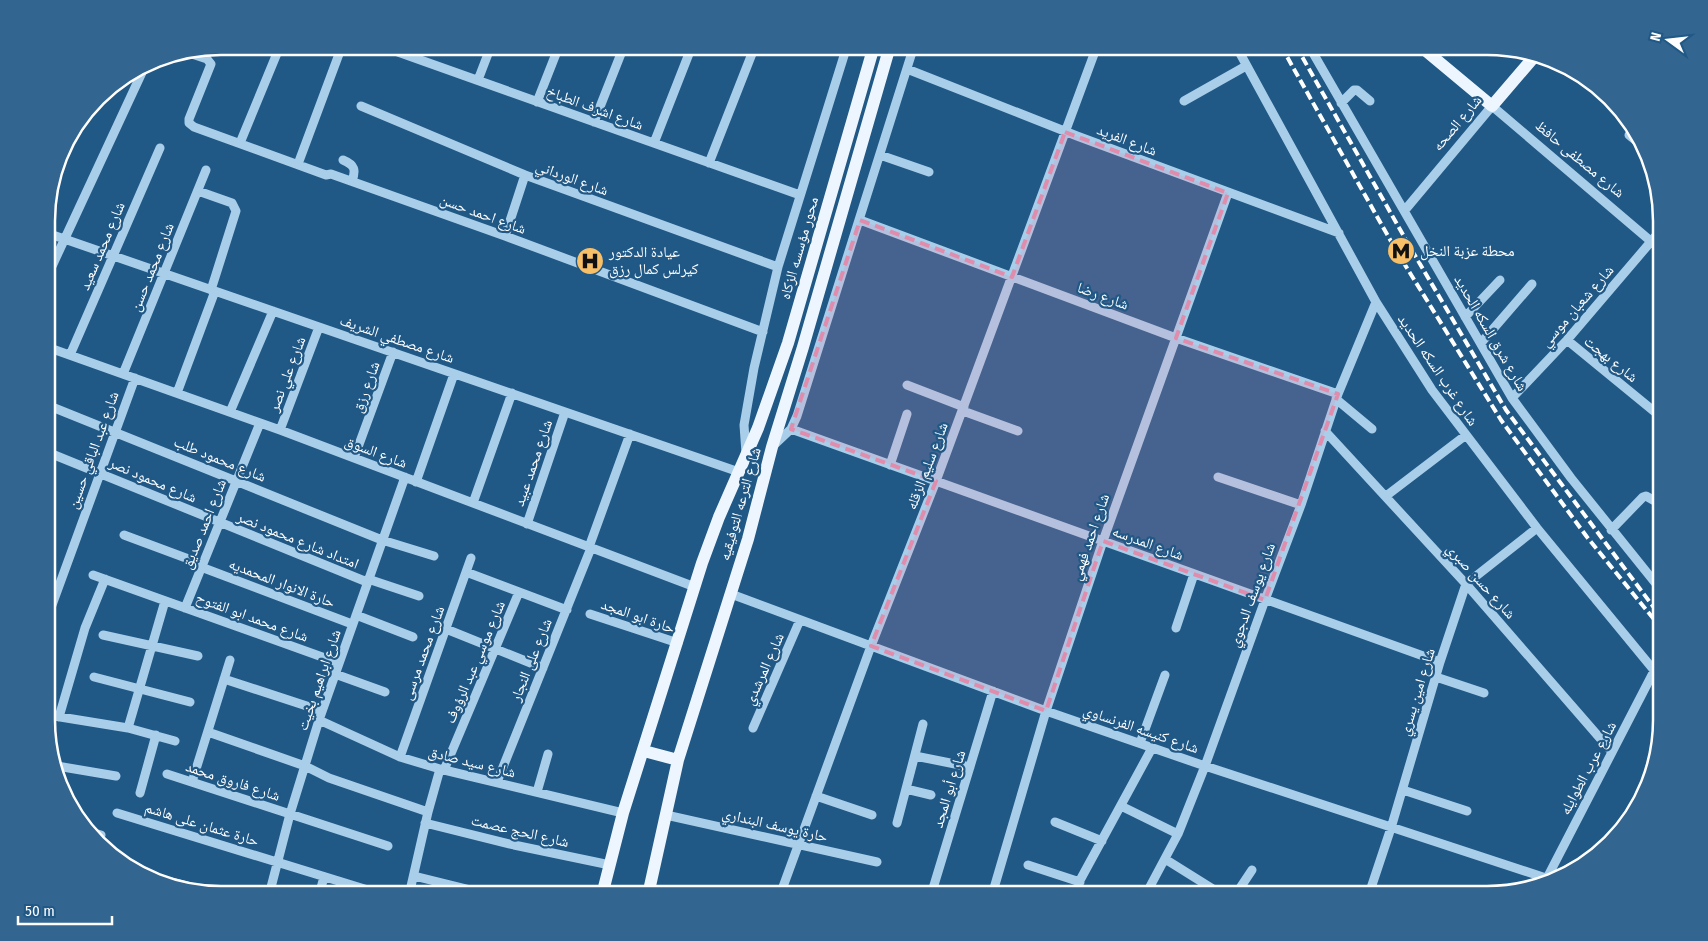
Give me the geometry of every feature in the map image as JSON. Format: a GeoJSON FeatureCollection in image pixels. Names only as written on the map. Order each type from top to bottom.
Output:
{"type":"FeatureCollection","features":[{"type":"Feature","properties":{"kind":"main road","name":"محور مؤسسه الزكاه"},"geometry":{"type":"LineString","coordinates":[[746,456],[788,343],[871,55]]}},
{"type":"Feature","properties":{"kind":"main road","name":"محور مؤسسه الزكاه"},"geometry":{"type":"LineString","coordinates":[[772,447],[887,55]]}},
{"type":"Feature","properties":{"kind":"main road","name":"شارع مصطفى حافظ"},"geometry":{"type":"LineString","coordinates":[[1431,55],[1492,106]]}},
{"type":"Feature","properties":{"kind":"main road","name":"شارع الصحه"},"geometry":{"type":"LineString","coordinates":[[1492,106],[1530,61]]}},
{"type":"Feature","properties":{"kind":"main road","name":"شارع الترعه التوفيقيه"},"geometry":{"type":"LineString","coordinates":[[650,886],[678,760],[756,511],[772,447]]}},
{"type":"Feature","properties":{"kind":"main road","name":"شارع الترعه التوفيقيه"},"geometry":{"type":"LineString","coordinates":[[604,886],[623,813],[710,540],[746,456]]}},
{"type":"Feature","properties":{"kind":"main road"},"geometry":{"type":"LineString","coordinates":[[644,750],[678,760]]}},
{"type":"Feature","properties":{"kind":"street"},"geometry":{"type":"LineString","coordinates":[[240,144],[276,55]]}},
{"type":"Feature","properties":{"kind":"street"},"geometry":{"type":"LineString","coordinates":[[298,164],[339,55]]}},
{"type":"Feature","properties":{"kind":"street","name":"شارع اشرف الطباخ"},"geometry":{"type":"LineString","coordinates":[[418,55],[537,102],[800,195]]}},
{"type":"Feature","properties":{"kind":"street"},"geometry":{"type":"LineString","coordinates":[[478,80],[488,55]]}},
{"type":"Feature","properties":{"kind":"street"},"geometry":{"type":"LineString","coordinates":[[537,102],[555,55]]}},
{"type":"Feature","properties":{"kind":"street"},"geometry":{"type":"LineString","coordinates":[[594,122],[620,55]]}},
{"type":"Feature","properties":{"kind":"street"},"geometry":{"type":"LineString","coordinates":[[654,143],[688,55]]}},
{"type":"Feature","properties":{"kind":"street"},"geometry":{"type":"LineString","coordinates":[[709,163],[751,55]]}},
{"type":"Feature","properties":{"kind":"street","name":"شارع الترعه التوفيقيه"},"geometry":{"type":"LineString","coordinates":[[746,456],[744,425],[754,368],[778,267],[844,55]]}},
{"type":"Feature","properties":{"kind":"street","name":"شارع الترعه التوفيقيه"},"geometry":{"type":"LineString","coordinates":[[772,447],[791,429],[797,416],[911,55]]}},
{"type":"Feature","properties":{"kind":"street","name":"شارع سليم الزقله"},"geometry":{"type":"LineString","coordinates":[[783,886],[871,646],[936,481],[1094,55]]}},
{"type":"Feature","properties":{"kind":"street","name":"شارع غرب السكه الحديد"},"geometry":{"type":"LineString","coordinates":[[1240,55],[1376,302],[1432,390],[1537,528],[1653,671]]}},
{"type":"Feature","properties":{"kind":"street","name":"شارع شرق السكه الحديد"},"geometry":{"type":"LineString","coordinates":[[1314,55],[1512,398],[1571,478],[1653,580]]}},
{"type":"Feature","properties":{"kind":"street","name":"شارع احمد حسن"},"geometry":{"type":"LineString","coordinates":[[201,56],[207,59],[211,64],[189,119],[189,122],[194,127],[326,175],[331,174],[352,181],[505,236],[763,332]]}},
{"type":"Feature","properties":{"kind":"street"},"geometry":{"type":"LineString","coordinates":[[1184,101],[1246,66]]}},
{"type":"Feature","properties":{"kind":"street","name":"شارع الفريد"},"geometry":{"type":"LineString","coordinates":[[907,69],[1065,132],[1339,233]]}},
{"type":"Feature","properties":{"kind":"street"},"geometry":{"type":"LineString","coordinates":[[55,259],[140,77]]}},
{"type":"Feature","properties":{"kind":"street"},"geometry":{"type":"LineString","coordinates":[[1341,103],[1354,90],[1358,90],[1370,101]]}},
{"type":"Feature","properties":{"kind":"street","name":"شارع الورداني"},"geometry":{"type":"LineString","coordinates":[[361,106],[526,175],[778,267]]}},
{"type":"Feature","properties":{"kind":"street","name":"شارع الصحه"},"geometry":{"type":"LineString","coordinates":[[1405,210],[1492,106]]}},
{"type":"Feature","properties":{"kind":"street","name":"شارع مصطفى حافظ"},"geometry":{"type":"LineString","coordinates":[[1492,106],[1652,241]]}},
{"type":"Feature","properties":{"kind":"street","name":"شارع محمد سعيد"},"geometry":{"type":"LineString","coordinates":[[70,355],[160,148]]}},
{"type":"Feature","properties":{"kind":"street"},"geometry":{"type":"LineString","coordinates":[[880,155],[929,172]]}},
{"type":"Feature","properties":{"kind":"street"},"geometry":{"type":"LineString","coordinates":[[343,160],[353,165],[355,170],[352,181]]}},
{"type":"Feature","properties":{"kind":"street","name":"شارع محمد حسن"},"geometry":{"type":"LineString","coordinates":[[123,374],[206,170]]}},
{"type":"Feature","properties":{"kind":"street"},"geometry":{"type":"LineString","coordinates":[[505,236],[526,175]]}},
{"type":"Feature","properties":{"kind":"street"},"geometry":{"type":"LineString","coordinates":[[177,393],[213,290],[236,215],[232,203],[198,191]]}},
{"type":"Feature","properties":{"kind":"street","name":"شارع احمد فهمي"},"geometry":{"type":"LineString","coordinates":[[994,886],[1046,711],[1103,541],[1228,193]]}},
{"type":"Feature","properties":{"kind":"street","name":"شارع رضا"},"geometry":{"type":"LineString","coordinates":[[860,220],[1337,397],[1372,429]]}},
{"type":"Feature","properties":{"kind":"street","name":"شارع مصطفي الشريف"},"geometry":{"type":"LineString","coordinates":[[55,236],[739,472]]}},
{"type":"Feature","properties":{"kind":"street","name":"شارع شعبان موسي"},"geometry":{"type":"LineString","coordinates":[[1512,398],[1567,340],[1652,241]]}},
{"type":"Feature","properties":{"kind":"street"},"geometry":{"type":"LineString","coordinates":[[1465,317],[1500,280]]}},
{"type":"Feature","properties":{"kind":"street"},"geometry":{"type":"LineString","coordinates":[[1481,343],[1532,284]]}},
{"type":"Feature","properties":{"kind":"street","name":"شارع يوسف الدجوي"},"geometry":{"type":"LineString","coordinates":[[1150,886],[1178,834],[1205,766],[1300,505],[1337,397],[1376,302]]}},
{"type":"Feature","properties":{"kind":"street"},"geometry":{"type":"LineString","coordinates":[[230,412],[273,311]]}},
{"type":"Feature","properties":{"kind":"street","name":"شارع علي نصر"},"geometry":{"type":"LineString","coordinates":[[280,430],[319,327]]}},
{"type":"Feature","properties":{"kind":"street","name":"شارع بهجت"},"geometry":{"type":"LineString","coordinates":[[1567,340],[1653,410]]}},
{"type":"Feature","properties":{"kind":"street","name":"شارع السوق"},"geometry":{"type":"LineString","coordinates":[[55,350],[280,430],[695,587]]}},
{"type":"Feature","properties":{"kind":"street","name":"شارع رزق"},"geometry":{"type":"LineString","coordinates":[[354,458],[393,352]]}},
{"type":"Feature","properties":{"kind":"street"},"geometry":{"type":"LineString","coordinates":[[416,482],[454,374]]}},
{"type":"Feature","properties":{"kind":"street","name":"شارع عبد الباقي حسين"},"geometry":{"type":"LineString","coordinates":[[55,591],[135,378]]}},
{"type":"Feature","properties":{"kind":"street"},"geometry":{"type":"LineString","coordinates":[[907,385],[1018,431]]}},
{"type":"Feature","properties":{"kind":"street"},"geometry":{"type":"LineString","coordinates":[[473,504],[512,393]]}},
{"type":"Feature","properties":{"kind":"street","name":"شارع محمود طلب"},"geometry":{"type":"LineString","coordinates":[[55,408],[382,540],[434,556]]}},
{"type":"Feature","properties":{"kind":"street","name":"شارع محمد عبيد"},"geometry":{"type":"LineString","coordinates":[[527,524],[565,412]]}},
{"type":"Feature","properties":{"kind":"street"},"geometry":{"type":"LineString","coordinates":[[890,465],[907,414]]}},
{"type":"Feature","properties":{"kind":"street","name":"شارع احمد صديق"},"geometry":{"type":"LineString","coordinates":[[185,608],[260,423]]}},
{"type":"Feature","properties":{"kind":"street","name":"شارع المدرسه"},"geometry":{"type":"LineString","coordinates":[[791,429],[1440,662]]}},
{"type":"Feature","properties":{"kind":"street","name":"شارع حسن صبري"},"geometry":{"type":"LineString","coordinates":[[1325,431],[1466,584],[1612,752]]}},
{"type":"Feature","properties":{"kind":"street","name":"شارع على النجار"},"geometry":{"type":"LineString","coordinates":[[497,782],[567,610],[630,434]]}},
{"type":"Feature","properties":{"kind":"street"},"geometry":{"type":"LineString","coordinates":[[1386,496],[1466,435]]}},
{"type":"Feature","properties":{"kind":"street","name":"شارع محمود نصر"},"geometry":{"type":"LineString","coordinates":[[55,455],[219,523]]}},
{"type":"Feature","properties":{"kind":"street","name":"شارع ابراهيم بخيت"},"geometry":{"type":"LineString","coordinates":[[271,886],[290,814],[321,715],[405,477]]}},
{"type":"Feature","properties":{"kind":"street"},"geometry":{"type":"LineString","coordinates":[[1218,477],[1300,505]]}},
{"type":"Feature","properties":{"kind":"street"},"geometry":{"type":"LineString","coordinates":[[1611,529],[1643,497],[1646,496],[1653,500]]}},
{"type":"Feature","properties":{"kind":"street","name":"امتداد شارع محمود نصر"},"geometry":{"type":"LineString","coordinates":[[219,523],[368,581],[419,596]]}},
{"type":"Feature","properties":{"kind":"street"},"geometry":{"type":"LineString","coordinates":[[1466,584],[1537,528]]}},
{"type":"Feature","properties":{"kind":"street","name":"حارة الانوار المحمديه"},"geometry":{"type":"LineString","coordinates":[[124,535],[202,566],[354,620],[413,637]]}},
{"type":"Feature","properties":{"kind":"street","name":"شارع محمد مرسى"},"geometry":{"type":"LineString","coordinates":[[400,757],[471,558]]}},
{"type":"Feature","properties":{"kind":"street"},"geometry":{"type":"LineString","coordinates":[[466,572],[567,610]]}},
{"type":"Feature","properties":{"kind":"street"},"geometry":{"type":"LineString","coordinates":[[1176,628],[1194,574]]}},
{"type":"Feature","properties":{"kind":"street"},"geometry":{"type":"LineString","coordinates":[[93,575],[185,608]]}},
{"type":"Feature","properties":{"kind":"street"},"geometry":{"type":"LineString","coordinates":[[59,717],[85,628],[105,579]]}},
{"type":"Feature","properties":{"kind":"street","name":"شارع امين يسري"},"geometry":{"type":"LineString","coordinates":[[1372,886],[1391,828],[1440,662],[1466,584]]}},
{"type":"Feature","properties":{"kind":"street","name":"شارع موسي عبد الرؤوف"},"geometry":{"type":"LineString","coordinates":[[411,886],[425,823],[442,770],[519,592]]}},
{"type":"Feature","properties":{"kind":"street","name":"شارع كنيسه الفرنساوي"},"geometry":{"type":"LineString","coordinates":[[731,594],[1140,744],[1541,876]]}},
{"type":"Feature","properties":{"kind":"street"},"geometry":{"type":"LineString","coordinates":[[128,728],[165,600]]}},
{"type":"Feature","properties":{"kind":"street","name":"شارع محمد ابو الفتوح"},"geometry":{"type":"LineString","coordinates":[[185,608],[339,663]]}},
{"type":"Feature","properties":{"kind":"street","name":"حارة ابو المجد"},"geometry":{"type":"LineString","coordinates":[[590,614],[678,644]]}},
{"type":"Feature","properties":{"kind":"street","name":"شارع المرشدي"},"geometry":{"type":"LineString","coordinates":[[753,728],[800,620]]}},
{"type":"Feature","properties":{"kind":"street"},"geometry":{"type":"LineString","coordinates":[[446,630],[543,668]]}},
{"type":"Feature","properties":{"kind":"street"},"geometry":{"type":"LineString","coordinates":[[103,635],[198,656]]}},
{"type":"Feature","properties":{"kind":"street"},"geometry":{"type":"LineString","coordinates":[[192,782],[230,660]]}},
{"type":"Feature","properties":{"kind":"street"},"geometry":{"type":"LineString","coordinates":[[335,674],[385,692]]}},
{"type":"Feature","properties":{"kind":"street","name":"شارع عرب الطوايله"},"geometry":{"type":"LineString","coordinates":[[1555,871],[1612,752],[1653,674]]}},
{"type":"Feature","properties":{"kind":"street"},"geometry":{"type":"LineString","coordinates":[[1140,744],[1164,675]]}},
{"type":"Feature","properties":{"kind":"street"},"geometry":{"type":"LineString","coordinates":[[94,677],[190,702]]}},
{"type":"Feature","properties":{"kind":"street"},"geometry":{"type":"LineString","coordinates":[[1436,677],[1484,693]]}},
{"type":"Feature","properties":{"kind":"street","name":"شارع سيد صادق"},"geometry":{"type":"LineString","coordinates":[[224,679],[321,715],[400,757],[442,770],[623,813]]}},
{"type":"Feature","properties":{"kind":"street","name":"شارع أبو المجد"},"geometry":{"type":"LineString","coordinates":[[933,886],[993,691]]}},
{"type":"Feature","properties":{"kind":"street"},"geometry":{"type":"LineString","coordinates":[[55,716],[128,728],[176,741]]}},
{"type":"Feature","properties":{"kind":"street"},"geometry":{"type":"LineString","coordinates":[[897,822],[923,724]]}},
{"type":"Feature","properties":{"kind":"street"},"geometry":{"type":"LineString","coordinates":[[208,732],[305,766],[329,778],[428,812]]}},
{"type":"Feature","properties":{"kind":"street"},"geometry":{"type":"LineString","coordinates":[[140,793],[156,735]]}},
{"type":"Feature","properties":{"kind":"street"},"geometry":{"type":"LineString","coordinates":[[1077,886],[1152,748]]}},
{"type":"Feature","properties":{"kind":"street"},"geometry":{"type":"LineString","coordinates":[[537,792],[548,754]]}},
{"type":"Feature","properties":{"kind":"street"},"geometry":{"type":"LineString","coordinates":[[915,756],[970,767]]}},
{"type":"Feature","properties":{"kind":"street"},"geometry":{"type":"LineString","coordinates":[[62,767],[116,776]]}},
{"type":"Feature","properties":{"kind":"street","name":"شارع فاروق محمد"},"geometry":{"type":"LineString","coordinates":[[167,774],[388,846]]}},
{"type":"Feature","properties":{"kind":"street"},"geometry":{"type":"LineString","coordinates":[[906,789],[931,795]]}},
{"type":"Feature","properties":{"kind":"street"},"geometry":{"type":"LineString","coordinates":[[1402,790],[1467,811]]}},
{"type":"Feature","properties":{"kind":"street"},"geometry":{"type":"LineString","coordinates":[[816,796],[872,815]]}},
{"type":"Feature","properties":{"kind":"street"},"geometry":{"type":"LineString","coordinates":[[1121,806],[1178,834]]}},
{"type":"Feature","properties":{"kind":"street","name":"حارة عثمان على هاشم"},"geometry":{"type":"LineString","coordinates":[[118,813],[278,861],[350,886]]}},
{"type":"Feature","properties":{"kind":"street","name":"حارة يوسف البنداري"},"geometry":{"type":"LineString","coordinates":[[666,815],[878,862]]}},
{"type":"Feature","properties":{"kind":"street"},"geometry":{"type":"LineString","coordinates":[[1055,822],[1102,841]]}},
{"type":"Feature","properties":{"kind":"street","name":"شارع الحج عصمت"},"geometry":{"type":"LineString","coordinates":[[425,823],[514,845],[610,865]]}},
{"type":"Feature","properties":{"kind":"street"},"geometry":{"type":"LineString","coordinates":[[1165,859],[1208,886]]}},
{"type":"Feature","properties":{"kind":"street"},"geometry":{"type":"LineString","coordinates":[[1028,865],[1080,882]]}},
{"type":"Feature","properties":{"kind":"street"},"geometry":{"type":"LineString","coordinates":[[1241,886],[1252,870]]}},
{"type":"Feature","properties":{"kind":"street"},"geometry":{"type":"LineString","coordinates":[[322,886],[324,876]]}},
{"type":"Feature","properties":{"kind":"street"},"geometry":{"type":"LineString","coordinates":[[414,876],[455,886]]}},
{"type":"Feature","properties":{"kind":"highlighted area"},"geometry":{"type":"Polygon","coordinates":[[[1065,132],[1228,193],[1176,338],[1338,394],[1265,600],[1103,541],[1046,711],[871,646],[936,481],[791,429],[860,220],[1012,277],[1065,132]]]}},
{"type":"Feature","properties":{"kind":"railway"},"geometry":{"type":"LineString","coordinates":[[1286,55],[1397,252],[1501,420],[1587,537],[1653,618]]}},
{"type":"Feature","properties":{"kind":"railway"},"geometry":{"type":"LineString","coordinates":[[1301,55],[1410,247],[1506,410],[1653,606]]}},
{"type":"Feature","properties":{"kind":"place","name":"محطة عزبة النخل"},"geometry":{"type":"Point","coordinates":[1401,251]}},
{"type":"Feature","properties":{"kind":"place","name":"عيادة الدكتور كيرلس كمال رزق"},"geometry":{"type":"Point","coordinates":[590,261]}}]}
